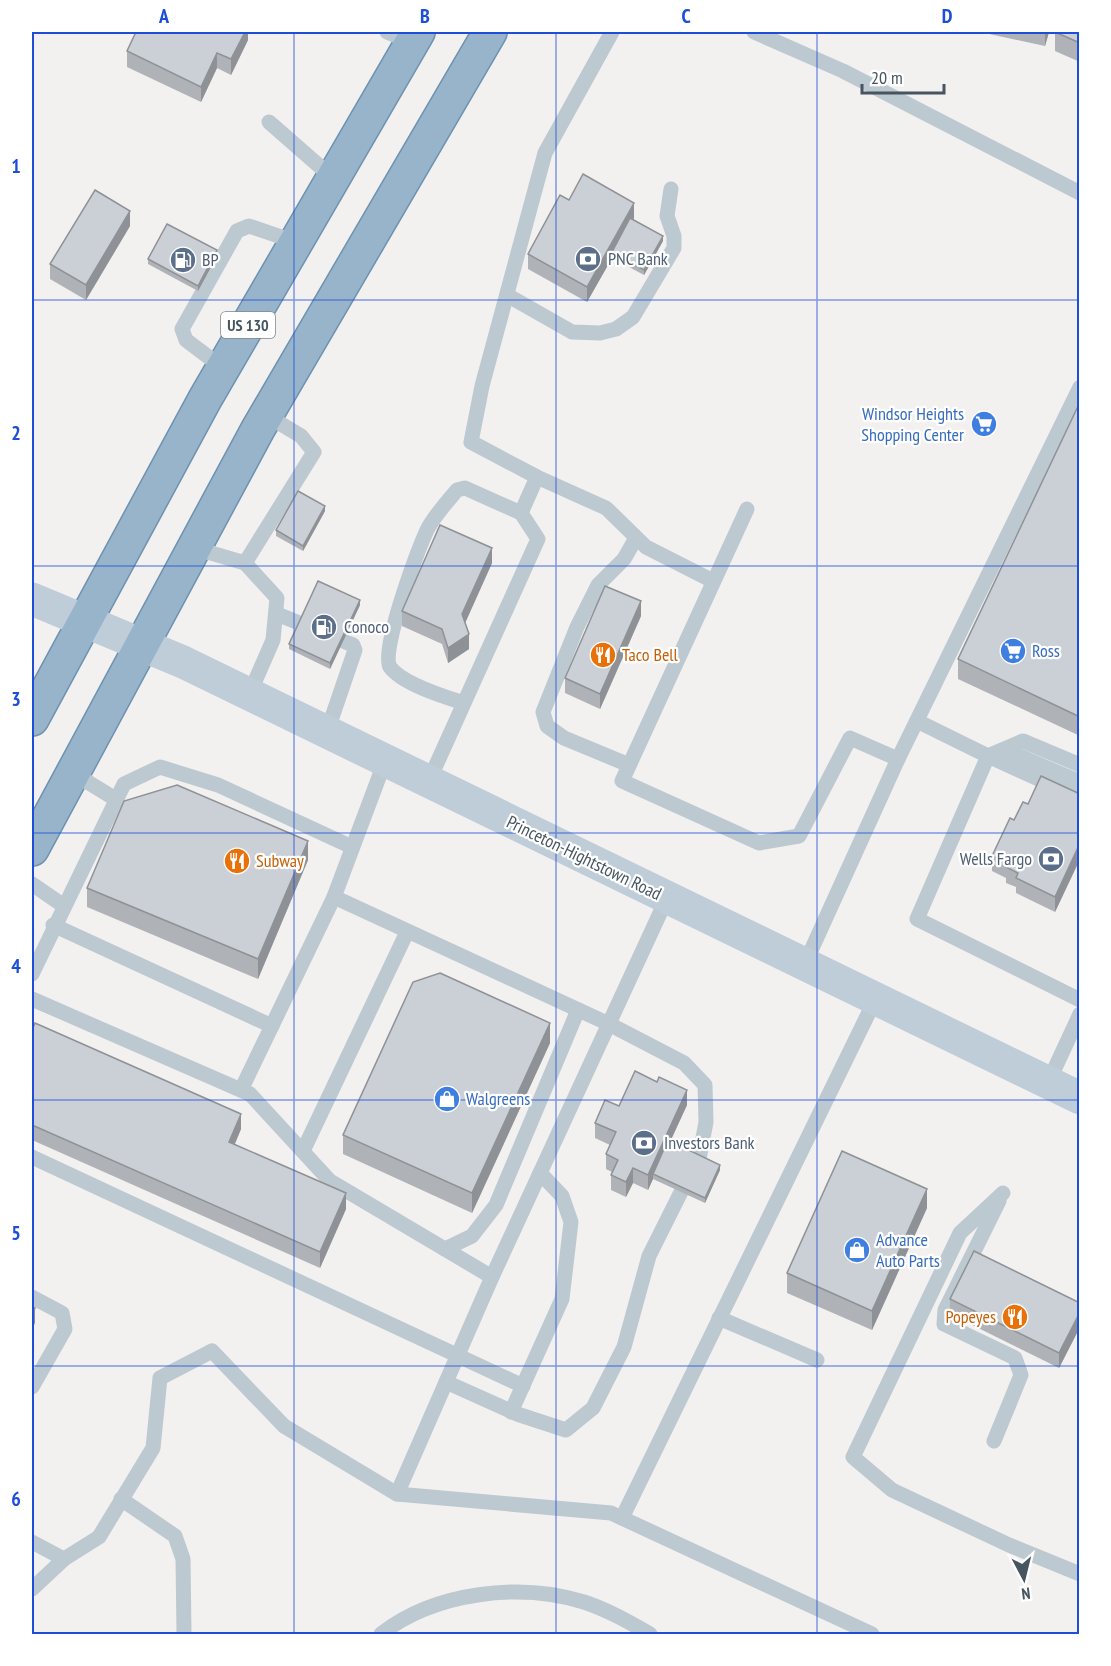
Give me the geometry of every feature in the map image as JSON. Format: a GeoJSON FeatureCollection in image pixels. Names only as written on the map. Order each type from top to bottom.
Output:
{"type":"FeatureCollection","features":[{"type":"Feature","properties":{"kind":"highway"},"geometry":{"type":"LineString","coordinates":[[32,849],[266,415],[490,32]]}},
{"type":"Feature","properties":{"kind":"highway","name":"US 130"},"geometry":{"type":"LineString","coordinates":[[32,719],[223,368],[333,178],[406,35]]}},
{"type":"Feature","properties":{"kind":"main road","name":"Princeton-Hightstown Road"},"geometry":{"type":"LineString","coordinates":[[32,599],[183,662],[804,966],[1080,1098]]}},
{"type":"Feature","properties":{"kind":"lane"},"geometry":{"type":"LineString","coordinates":[[612,32],[545,153],[488,364],[471,442],[537,477],[606,508],[646,547],[713,581]]}},
{"type":"Feature","properties":{"kind":"lane"},"geometry":{"type":"LineString","coordinates":[[754,32],[843,71],[1080,193]]}},
{"type":"Feature","properties":{"kind":"lane"},"geometry":{"type":"LineString","coordinates":[[269,122],[333,178]]}},
{"type":"Feature","properties":{"kind":"lane"},"geometry":{"type":"LineString","coordinates":[[507,295],[572,332],[600,333],[616,329],[633,317],[674,248],[674,236],[668,216],[671,189]]}},
{"type":"Feature","properties":{"kind":"lane"},"geometry":{"type":"LineString","coordinates":[[223,368],[186,340],[182,329],[237,231],[249,226],[296,242]]}},
{"type":"Feature","properties":{"kind":"lane"},"geometry":{"type":"LineString","coordinates":[[804,966],[898,759],[1080,387]]}},
{"type":"Feature","properties":{"kind":"lane"},"geometry":{"type":"LineString","coordinates":[[246,563],[314,452],[301,436],[266,415]]}},
{"type":"Feature","properties":{"kind":"lane"},"geometry":{"type":"LineString","coordinates":[[521,513],[537,477]]}},
{"type":"Feature","properties":{"kind":"lane"},"geometry":{"type":"LineString","coordinates":[[428,783],[538,539],[521,513],[465,488],[457,490],[428,529],[393,626],[388,660],[391,668],[423,687],[464,703]]}},
{"type":"Feature","properties":{"kind":"lane"},"geometry":{"type":"LineString","coordinates":[[747,509],[622,781],[759,843],[799,836],[850,738],[898,759]]}},
{"type":"Feature","properties":{"kind":"lane"},"geometry":{"type":"LineString","coordinates":[[629,765],[564,738],[547,726],[543,712],[577,627],[598,585],[624,559],[636,538]]}},
{"type":"Feature","properties":{"kind":"lane"},"geometry":{"type":"LineString","coordinates":[[194,548],[246,563],[277,598],[273,640],[249,695]]}},
{"type":"Feature","properties":{"kind":"lane"},"geometry":{"type":"LineString","coordinates":[[277,614],[353,645],[355,650],[327,732]]}},
{"type":"Feature","properties":{"kind":"lane"},"geometry":{"type":"LineString","coordinates":[[917,721],[1080,798]]}},
{"type":"Feature","properties":{"kind":"lane"},"geometry":{"type":"LineString","coordinates":[[1080,765],[1023,741],[988,756],[917,920],[1080,1000]]}},
{"type":"Feature","properties":{"kind":"lane"},"geometry":{"type":"LineString","coordinates":[[988,756],[1017,755],[1080,782]]}},
{"type":"Feature","properties":{"kind":"lane"},"geometry":{"type":"LineString","coordinates":[[241,1090],[334,897],[385,761]]}},
{"type":"Feature","properties":{"kind":"lane"},"geometry":{"type":"LineString","coordinates":[[32,974],[53,925],[92,854],[124,784],[160,767],[219,785],[352,847]]}},
{"type":"Feature","properties":{"kind":"lane"},"geometry":{"type":"LineString","coordinates":[[73,773],[117,800]]}},
{"type":"Feature","properties":{"kind":"lane"},"geometry":{"type":"LineString","coordinates":[[32,884],[64,906]]}},
{"type":"Feature","properties":{"kind":"lane"},"geometry":{"type":"LineString","coordinates":[[334,897],[609,1024],[684,1064],[705,1084],[706,1122],[699,1159]]}},
{"type":"Feature","properties":{"kind":"lane"},"geometry":{"type":"LineString","coordinates":[[397,1494],[492,1277],[667,898]]}},
{"type":"Feature","properties":{"kind":"lane"},"geometry":{"type":"LineString","coordinates":[[53,925],[272,1026]]}},
{"type":"Feature","properties":{"kind":"lane"},"geometry":{"type":"LineString","coordinates":[[303,1152],[406,932]]}},
{"type":"Feature","properties":{"kind":"lane"},"geometry":{"type":"LineString","coordinates":[[32,999],[250,1094],[330,1181],[492,1277]]}},
{"type":"Feature","properties":{"kind":"lane"},"geometry":{"type":"LineString","coordinates":[[622,1518],[874,1000]]}},
{"type":"Feature","properties":{"kind":"lane"},"geometry":{"type":"LineString","coordinates":[[446,1249],[472,1236],[496,1205],[578,1010]]}},
{"type":"Feature","properties":{"kind":"lane"},"geometry":{"type":"LineString","coordinates":[[1048,1083],[1080,1014]]}},
{"type":"Feature","properties":{"kind":"lane"},"geometry":{"type":"LineString","coordinates":[[32,1157],[523,1386]]}},
{"type":"Feature","properties":{"kind":"lane"},"geometry":{"type":"LineString","coordinates":[[511,1412],[562,1299],[571,1222],[562,1196],[540,1173]]}},
{"type":"Feature","properties":{"kind":"lane"},"geometry":{"type":"LineString","coordinates":[[446,1382],[511,1412],[566,1430],[593,1408],[624,1347],[649,1256],[681,1192]]}},
{"type":"Feature","properties":{"kind":"lane"},"geometry":{"type":"LineString","coordinates":[[994,1441],[1021,1375],[1015,1358],[944,1324],[945,1310],[1003,1192],[960,1233],[852,1456],[892,1490],[1009,1545],[1080,1574]]}},
{"type":"Feature","properties":{"kind":"lane"},"geometry":{"type":"LineString","coordinates":[[32,1297],[62,1313],[65,1329],[32,1387]]}},
{"type":"Feature","properties":{"kind":"lane"},"geometry":{"type":"LineString","coordinates":[[719,1318],[817,1360]]}},
{"type":"Feature","properties":{"kind":"lane"},"geometry":{"type":"LineString","coordinates":[[32,1589],[64,1558],[99,1537],[153,1448],[160,1378],[212,1351],[284,1426],[397,1494],[611,1513],[872,1635]]}},
{"type":"Feature","properties":{"kind":"lane"},"geometry":{"type":"LineString","coordinates":[[121,1499],[175,1536],[183,1559],[184,1635]]}},
{"type":"Feature","properties":{"kind":"lane"},"geometry":{"type":"LineString","coordinates":[[32,1542],[64,1558]]}},
{"type":"Feature","properties":{"kind":"lane"},"geometry":{"type":"LineString","coordinates":[[381,1635],[433,1607],[469,1597],[506,1592],[543,1594],[583,1602],[622,1617],[650,1635]]}},
{"type":"Feature","properties":{"kind":"building"},"geometry":{"type":"Polygon","coordinates":[[[136,32],[245,32],[231,59],[217,53],[201,87],[127,51],[136,32]]]}},
{"type":"Feature","properties":{"kind":"building"},"geometry":{"type":"Polygon","coordinates":[[[1055,32],[1080,32],[1080,43],[1055,32]]]}},
{"type":"Feature","properties":{"kind":"building"},"geometry":{"type":"Polygon","coordinates":[[[583,174],[634,203],[587,287],[528,254],[560,195],[569,200],[583,174]]]}},
{"type":"Feature","properties":{"kind":"building"},"geometry":{"type":"Polygon","coordinates":[[[95,190],[130,211],[86,285],[50,264],[95,190]]]}},
{"type":"Feature","properties":{"kind":"building"},"geometry":{"type":"Polygon","coordinates":[[[630,218],[663,236],[644,270],[612,252],[630,218]]]}},
{"type":"Feature","properties":{"kind":"building","name":"BP"},"geometry":{"type":"Polygon","coordinates":[[[167,224],[217,250],[198,286],[148,259],[167,224]]]}},
{"type":"Feature","properties":{"kind":"building"},"geometry":{"type":"Polygon","coordinates":[[[1080,402],[1080,717],[958,659],[1080,402]]]}},
{"type":"Feature","properties":{"kind":"building"},"geometry":{"type":"Polygon","coordinates":[[[298,491],[325,506],[303,546],[276,530],[298,491]]]}},
{"type":"Feature","properties":{"kind":"building"},"geometry":{"type":"Polygon","coordinates":[[[440,525],[492,548],[462,614],[469,634],[448,648],[442,629],[402,611],[440,525]]]}},
{"type":"Feature","properties":{"kind":"building"},"geometry":{"type":"Polygon","coordinates":[[[318,581],[360,600],[330,663],[289,644],[318,581]]]}},
{"type":"Feature","properties":{"kind":"building","name":"Taco Bell"},"geometry":{"type":"Polygon","coordinates":[[[605,586],[641,601],[600,694],[565,678],[605,586]]]}},
{"type":"Feature","properties":{"kind":"building"},"geometry":{"type":"Polygon","coordinates":[[[1041,776],[1080,794],[1080,843],[1055,897],[1016,878],[1018,873],[1006,867],[1008,863],[992,856],[1010,818],[1014,820],[1023,802],[1028,804],[1041,776]]]}},
{"type":"Feature","properties":{"kind":"building"},"geometry":{"type":"Polygon","coordinates":[[[177,785],[308,841],[258,959],[87,888],[124,801],[177,785]]]}},
{"type":"Feature","properties":{"kind":"building","name":"Walgreens"},"geometry":{"type":"Polygon","coordinates":[[[440,973],[550,1023],[472,1193],[343,1135],[413,982],[440,973]]]}},
{"type":"Feature","properties":{"kind":"building"},"geometry":{"type":"Polygon","coordinates":[[[35,1023],[241,1114],[229,1142],[346,1193],[320,1252],[32,1125],[32,1030],[35,1023]]]}},
{"type":"Feature","properties":{"kind":"building"},"geometry":{"type":"Polygon","coordinates":[[[635,1071],[657,1082],[659,1077],[687,1090],[648,1175],[633,1168],[626,1182],[611,1175],[618,1160],[606,1154],[616,1132],[595,1123],[605,1100],[619,1106],[635,1071]]]}},
{"type":"Feature","properties":{"kind":"building"},"geometry":{"type":"Polygon","coordinates":[[[668,1140],[720,1165],[705,1198],[653,1174],[668,1140]]]}},
{"type":"Feature","properties":{"kind":"building","name":"Advance Auto Parts"},"geometry":{"type":"Polygon","coordinates":[[[842,1151],[927,1189],[872,1311],[787,1273],[842,1151]]]}},
{"type":"Feature","properties":{"kind":"building","name":"Popeyes"},"geometry":{"type":"Polygon","coordinates":[[[974,1251],[1080,1303],[1080,1312],[1059,1353],[950,1299],[974,1251]]]}},
{"type":"Feature","properties":{"kind":"place","name":"PNC Bank"},"geometry":{"type":"Point","coordinates":[588,259]}},
{"type":"Feature","properties":{"kind":"place","name":"BP"},"geometry":{"type":"Point","coordinates":[183,260]}},
{"type":"Feature","properties":{"kind":"place","name":"Windsor Heights Shopping Center"},"geometry":{"type":"Point","coordinates":[984,424]}},
{"type":"Feature","properties":{"kind":"place","name":"Conoco"},"geometry":{"type":"Point","coordinates":[324,627]}},
{"type":"Feature","properties":{"kind":"place","name":"Ross"},"geometry":{"type":"Point","coordinates":[1013,651]}},
{"type":"Feature","properties":{"kind":"place","name":"Taco Bell"},"geometry":{"type":"Point","coordinates":[603,655]}},
{"type":"Feature","properties":{"kind":"place","name":"Wells Fargo"},"geometry":{"type":"Point","coordinates":[1051,859]}},
{"type":"Feature","properties":{"kind":"place","name":"Subway"},"geometry":{"type":"Point","coordinates":[237,861]}},
{"type":"Feature","properties":{"kind":"place","name":"Walgreens"},"geometry":{"type":"Point","coordinates":[447,1099]}},
{"type":"Feature","properties":{"kind":"place","name":"Investors Bank"},"geometry":{"type":"Point","coordinates":[644,1143]}},
{"type":"Feature","properties":{"kind":"place","name":"Advance Auto Parts"},"geometry":{"type":"Point","coordinates":[857,1250]}},
{"type":"Feature","properties":{"kind":"place","name":"Popeyes"},"geometry":{"type":"Point","coordinates":[1015,1317]}}]}
